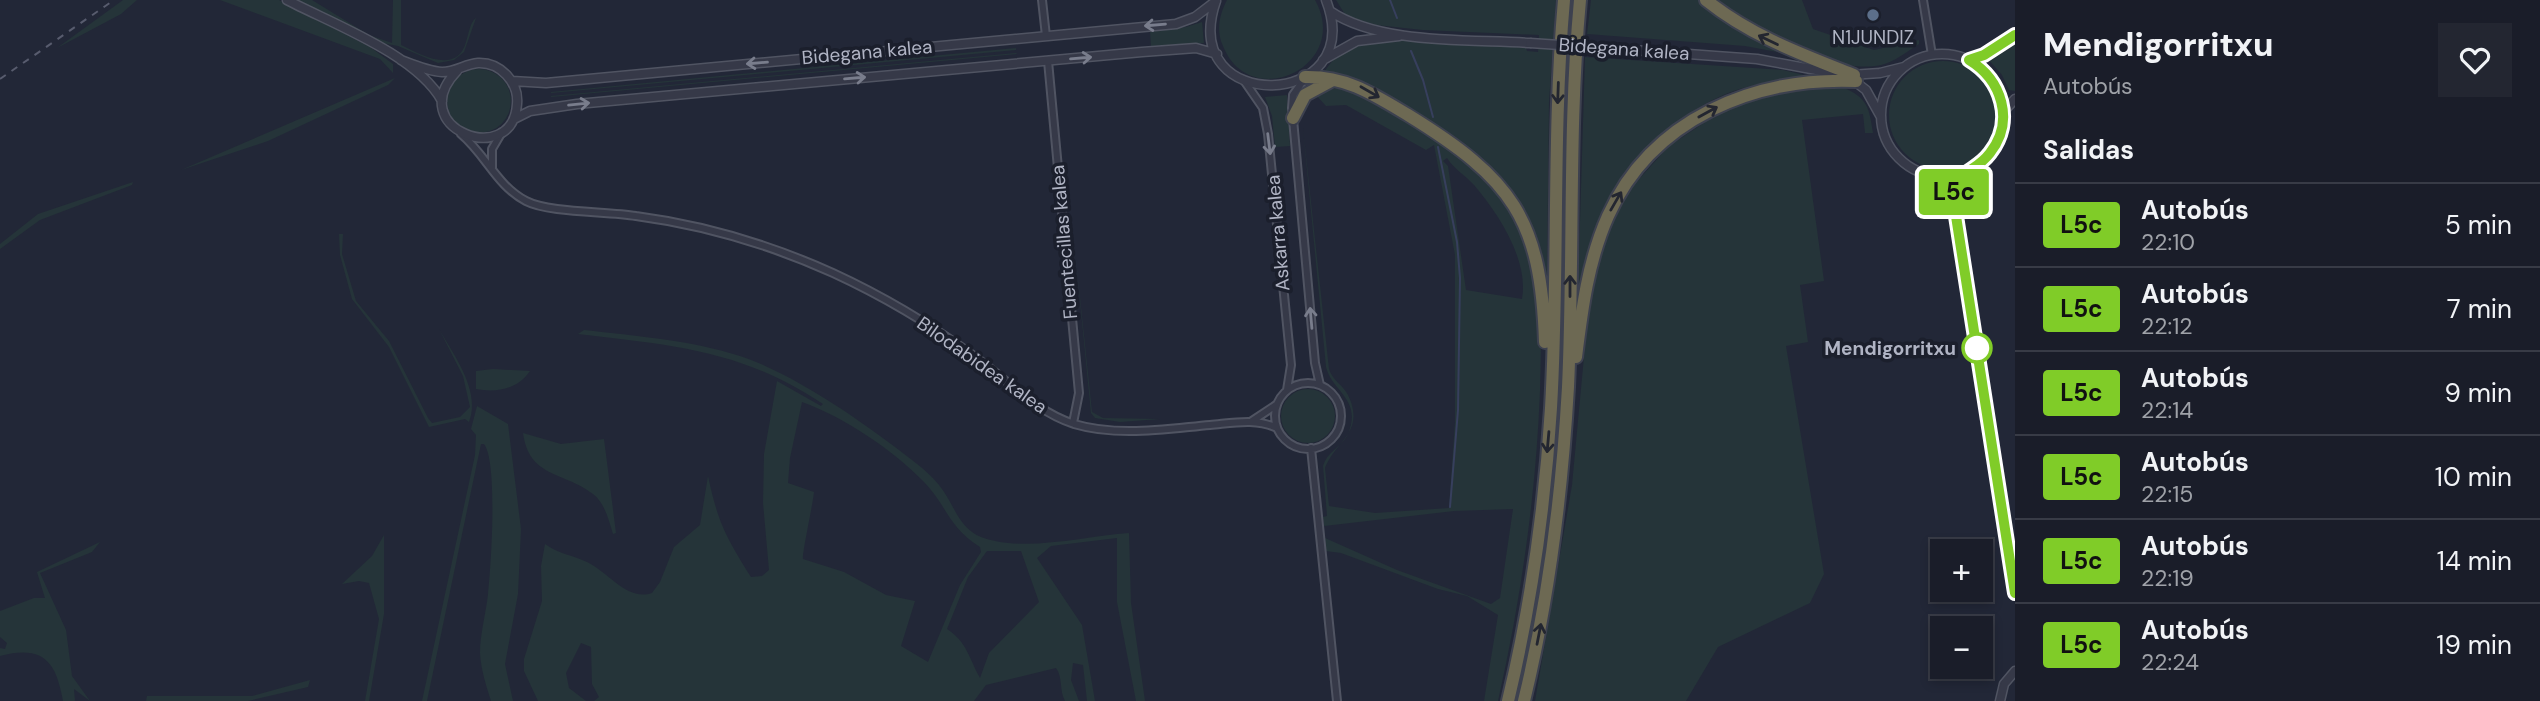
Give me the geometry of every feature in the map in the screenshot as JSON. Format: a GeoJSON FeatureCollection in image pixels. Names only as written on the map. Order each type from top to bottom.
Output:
{"type":"FeatureCollection","features":[{"type":"Feature","properties":{"kind":"highway"},"geometry":{"type":"LineString","coordinates":[[1508,701],[1539,534],[1551,404],[1555,148],[1564,0]]}},
{"type":"Feature","properties":{"kind":"highway"},"geometry":{"type":"LineString","coordinates":[[1563,458],[1570,330],[1572,135],[1580,0]]}},
{"type":"Feature","properties":{"kind":"highway"},"geometry":{"type":"LineString","coordinates":[[1706,0],[1744,28],[1855,78]]}},
{"type":"Feature","properties":{"kind":"highway"},"geometry":{"type":"LineString","coordinates":[[1305,78],[1340,79],[1372,93],[1451,142],[1483,167],[1505,193],[1528,232],[1539,267],[1551,404]]}},
{"type":"Feature","properties":{"kind":"highway"},"geometry":{"type":"LineString","coordinates":[[1524,701],[1548,583],[1590,271],[1609,214],[1637,170],[1688,123],[1730,100],[1779,85],[1855,78]]}},
{"type":"Feature","properties":{"kind":"highway"},"geometry":{"type":"LineString","coordinates":[[1293,118],[1305,95],[1313,88],[1340,79]]}},
{"type":"Feature","properties":{"kind":"street"},"geometry":{"type":"LineString","coordinates":[[287,0],[401,60],[431,71],[457,71]]}},
{"type":"Feature","properties":{"kind":"street"},"geometry":{"type":"LineString","coordinates":[[1042,0],[1046,36]]}},
{"type":"Feature","properties":{"kind":"street"},"geometry":{"type":"LineString","coordinates":[[1216,1],[1210,28],[1217,54],[1229,71],[1245,82],[1276,87],[1305,78],[1321,61],[1332,32],[1330,11],[1325,0]]}},
{"type":"Feature","properties":{"kind":"street"},"geometry":{"type":"LineString","coordinates":[[1923,0],[1932,55]]}},
{"type":"Feature","properties":{"kind":"street","name":"Bidegana kalea"},"geometry":{"type":"LineString","coordinates":[[512,81],[538,83],[1184,22],[1216,1]]}},
{"type":"Feature","properties":{"kind":"street","name":"Bidegana kalea"},"geometry":{"type":"LineString","coordinates":[[1330,11],[1357,26],[1409,35],[1757,60],[1855,78],[1904,67]]}},
{"type":"Feature","properties":{"kind":"street","name":"Bidegana kalea"},"geometry":{"type":"LineString","coordinates":[[1321,61],[1357,41],[1409,35]]}},
{"type":"Feature","properties":{"kind":"street"},"geometry":{"type":"LineString","coordinates":[[1969,60],[1984,55],[2015,35]]}},
{"type":"Feature","properties":{"kind":"street","name":"Bidegana kalea"},"geometry":{"type":"LineString","coordinates":[[513,119],[547,107],[1188,48],[1217,54]]}},
{"type":"Feature","properties":{"kind":"street"},"geometry":{"type":"LineString","coordinates":[[1855,78],[1866,90],[1881,117],[1888,143],[1905,164],[1938,176],[1962,173],[1976,166],[1993,149],[2003,127],[2004,111],[1993,81],[1969,60],[1951,54],[1932,55],[1904,67],[1884,95],[1881,117]]}},
{"type":"Feature","properties":{"kind":"street"},"geometry":{"type":"LineString","coordinates":[[401,60],[429,83],[442,101]]}},
{"type":"Feature","properties":{"kind":"street","name":"Fuentecillas kalea"},"geometry":{"type":"LineString","coordinates":[[1048,61],[1079,393],[1073,423]]}},
{"type":"Feature","properties":{"kind":"street"},"geometry":{"type":"LineString","coordinates":[[492,169],[492,149],[513,119],[517,106],[512,81],[506,73],[488,64],[471,65],[457,71],[449,79],[442,101],[444,114],[461,134],[478,139],[503,131]]}},
{"type":"Feature","properties":{"kind":"street","name":"Askarra kalea"},"geometry":{"type":"LineString","coordinates":[[1305,78],[1293,95],[1293,118],[1315,363],[1320,385]]}},
{"type":"Feature","properties":{"kind":"street","name":"Askarra kalea"},"geometry":{"type":"LineString","coordinates":[[1245,82],[1259,98],[1267,126],[1291,365],[1287,390]]}},
{"type":"Feature","properties":{"kind":"street"},"geometry":{"type":"LineString","coordinates":[[2004,111],[2015,99]]}},
{"type":"Feature","properties":{"kind":"street","name":"Bilodabidea kalea"},"geometry":{"type":"LineString","coordinates":[[461,134],[478,148],[507,189],[541,206],[614,212],[699,228],[773,249],[833,273],[928,324],[983,362],[1031,402],[1073,423],[1124,431],[1252,421],[1277,428]]}},
{"type":"Feature","properties":{"kind":"street"},"geometry":{"type":"LineString","coordinates":[[1953,197],[1962,173]]}},
{"type":"Feature","properties":{"kind":"street"},"geometry":{"type":"LineString","coordinates":[[1938,176],[1953,197],[2015,593]]}},
{"type":"Feature","properties":{"kind":"street"},"geometry":{"type":"LineString","coordinates":[[1303,383],[1320,385],[1336,399],[1341,420],[1331,439],[1311,449],[1295,446],[1277,428],[1277,404],[1287,390],[1303,383]]}},
{"type":"Feature","properties":{"kind":"street","name":"Bilodabidea kalea"},"geometry":{"type":"LineString","coordinates":[[1252,421],[1277,404]]}},
{"type":"Feature","properties":{"kind":"street"},"geometry":{"type":"LineString","coordinates":[[1311,449],[1337,701]]}},
{"type":"Feature","properties":{"kind":"street"},"geometry":{"type":"LineString","coordinates":[[2000,701],[2004,684],[2015,671]]}},
{"type":"Feature","properties":{"kind":"shaded area"},"geometry":{"type":"Polygon","coordinates":[[[123,0],[137,0],[121,14],[57,48],[123,0]]]}},
{"type":"Feature","properties":{"kind":"shaded area"},"geometry":{"type":"Polygon","coordinates":[[[220,0],[279,0],[370,47],[393,64],[393,73],[380,59],[220,0]]]}},
{"type":"Feature","properties":{"kind":"shaded area"},"geometry":{"type":"Polygon","coordinates":[[[298,0],[312,0],[369,35],[392,43],[393,0],[401,0],[401,45],[438,60],[455,58],[461,52],[476,18],[464,52],[454,60],[438,63],[398,46],[382,43],[298,0]]]}},
{"type":"Feature","properties":{"kind":"shaded area"},"geometry":{"type":"Polygon","coordinates":[[[1227,0],[1315,0],[1323,24],[1320,45],[1309,61],[1293,73],[1274,79],[1254,77],[1236,66],[1223,46],[1219,23],[1227,0]]]}},
{"type":"Feature","properties":{"kind":"shaded area"},"geometry":{"type":"Polygon","coordinates":[[[1336,0],[1556,0],[1549,102],[1547,275],[1511,193],[1385,96],[1343,75],[1324,72],[1343,51],[1364,43],[1435,40],[1526,48],[1527,51],[1538,52],[1539,35],[1423,30],[1376,25],[1346,16],[1336,0]]]}},
{"type":"Feature","properties":{"kind":"shaded area"},"geometry":{"type":"Polygon","coordinates":[[[1591,0],[1700,0],[1743,34],[1794,55],[1745,46],[1587,34],[1591,0]]]}},
{"type":"Feature","properties":{"kind":"shaded area"},"geometry":{"type":"Polygon","coordinates":[[[1714,0],[1802,0],[1813,29],[1874,50],[1919,40],[1919,44],[1881,65],[1861,67],[1839,63],[1816,57],[1771,36],[1714,0]]]}},
{"type":"Feature","properties":{"kind":"shaded area"},"geometry":{"type":"Polygon","coordinates":[[[1202,22],[1204,43],[1151,46],[1150,31],[1186,27],[1202,22]]]}},
{"type":"Feature","properties":{"kind":"shaded area"},"geometry":{"type":"Polygon","coordinates":[[[2015,41],[2015,91],[2009,90],[2002,75],[1988,59],[2015,41]]]}},
{"type":"Feature","properties":{"kind":"shaded area"},"geometry":{"type":"Polygon","coordinates":[[[1016,50],[551,93],[551,92],[1016,50]]]}},
{"type":"Feature","properties":{"kind":"shaded area"},"geometry":{"type":"Polygon","coordinates":[[[1017,54],[551,97],[551,96],[1017,54]]]}},
{"type":"Feature","properties":{"kind":"shaded area"},"geometry":{"type":"Polygon","coordinates":[[[1585,57],[1783,70],[1808,76],[1763,83],[1719,97],[1662,134],[1630,168],[1605,206],[1591,241],[1578,288],[1585,57]]]}},
{"type":"Feature","properties":{"kind":"shaded area"},"geometry":{"type":"Polygon","coordinates":[[[1943,61],[1964,65],[1981,77],[1993,94],[1997,115],[1993,136],[1981,153],[1964,165],[1943,169],[1922,165],[1905,153],[1893,136],[1889,115],[1893,94],[1905,77],[1922,65],[1943,61]]]}},
{"type":"Feature","properties":{"kind":"shaded area"},"geometry":{"type":"Polygon","coordinates":[[[479,69],[502,78],[511,101],[502,124],[479,133],[456,124],[447,101],[456,78],[479,69]]]}},
{"type":"Feature","properties":{"kind":"shaded area"},"geometry":{"type":"Polygon","coordinates":[[[395,78],[388,85],[268,141],[181,170],[395,78]]]}},
{"type":"Feature","properties":{"kind":"shaded area"},"geometry":{"type":"Polygon","coordinates":[[[1340,87],[1352,88],[1412,123],[1469,163],[1486,179],[1511,212],[1533,263],[1540,310],[1541,343],[1535,469],[1514,624],[1498,701],[1484,701],[1498,615],[1467,596],[1438,589],[1341,553],[1326,551],[1325,538],[1397,570],[1491,604],[1500,598],[1513,509],[1454,511],[1324,526],[1323,517],[1327,516],[1323,466],[1327,457],[1340,445],[1325,468],[1329,506],[1375,513],[1449,508],[1455,422],[1455,255],[1434,145],[1426,150],[1346,105],[1326,106],[1315,94],[1340,87]],[[1447,158],[1443,161],[1448,166],[1466,290],[1522,299],[1521,269],[1510,238],[1483,196],[1447,158]]]}},
{"type":"Feature","properties":{"kind":"shaded area"},"geometry":{"type":"Polygon","coordinates":[[[1842,87],[1857,95],[1866,104],[1873,133],[1865,133],[1863,114],[1802,120],[1824,281],[1800,285],[1808,342],[1786,346],[1824,574],[1810,603],[1718,647],[1686,701],[1535,701],[1572,485],[1589,303],[1600,246],[1631,188],[1669,146],[1731,105],[1786,91],[1842,87]]]}},
{"type":"Feature","properties":{"kind":"shaded area"},"geometry":{"type":"Polygon","coordinates":[[[1287,95],[1290,146],[1275,147],[1272,116],[1265,97],[1287,95]]]}},
{"type":"Feature","properties":{"kind":"shaded area"},"geometry":{"type":"Polygon","coordinates":[[[1303,128],[1329,369],[1348,395],[1353,408],[1351,427],[1348,434],[1352,414],[1345,397],[1329,376],[1326,367],[1303,128]]]}},
{"type":"Feature","properties":{"kind":"shaded area"},"geometry":{"type":"Polygon","coordinates":[[[133,182],[132,185],[40,220],[0,249],[0,244],[38,214],[133,182]]]}},
{"type":"Feature","properties":{"kind":"shaded area"},"geometry":{"type":"Polygon","coordinates":[[[1563,211],[1566,224],[1565,351],[1558,461],[1533,633],[1519,701],[1513,701],[1536,592],[1563,211]]]}},
{"type":"Feature","properties":{"kind":"shaded area"},"geometry":{"type":"Polygon","coordinates":[[[339,234],[343,234],[342,254],[356,301],[389,341],[428,418],[432,423],[460,417],[470,407],[463,376],[439,329],[469,386],[472,410],[469,422],[465,419],[429,427],[389,347],[352,299],[340,255],[339,234]]]}},
{"type":"Feature","properties":{"kind":"shaded area"},"geometry":{"type":"Polygon","coordinates":[[[1074,240],[1092,412],[1103,418],[1160,419],[1120,422],[1095,418],[1091,413],[1074,240]]]}},
{"type":"Feature","properties":{"kind":"shaded area"},"geometry":{"type":"Polygon","coordinates":[[[584,330],[702,346],[740,356],[784,375],[852,416],[930,475],[967,528],[981,537],[998,542],[1035,544],[1129,533],[1131,603],[1145,701],[1136,701],[1117,602],[1117,538],[1051,546],[1037,558],[1082,625],[1095,701],[1087,701],[1083,665],[1073,663],[1071,680],[1079,701],[1065,701],[1056,668],[986,685],[974,701],[594,701],[599,697],[592,684],[591,647],[581,643],[566,673],[569,688],[586,701],[538,701],[524,671],[524,659],[542,601],[541,566],[545,544],[595,566],[626,590],[643,595],[652,593],[660,582],[674,547],[700,525],[708,476],[715,506],[729,540],[751,577],[762,576],[769,570],[763,503],[764,454],[777,381],[821,406],[823,404],[793,386],[735,361],[675,347],[578,334],[584,330]],[[802,402],[790,458],[788,483],[814,492],[803,559],[844,572],[886,595],[915,601],[901,646],[928,662],[960,585],[981,552],[980,547],[961,532],[932,491],[898,458],[851,425],[802,402]],[[987,551],[968,577],[947,629],[963,645],[980,678],[989,653],[1039,602],[1021,551],[987,551]]]}},
{"type":"Feature","properties":{"kind":"shaded area"},"geometry":{"type":"Polygon","coordinates":[[[476,371],[530,371],[513,386],[492,390],[476,389],[476,371]]]}},
{"type":"Feature","properties":{"kind":"shaded area"},"geometry":{"type":"Polygon","coordinates":[[[1308,389],[1327,397],[1335,416],[1327,435],[1308,443],[1289,435],[1281,416],[1289,397],[1308,389]]]}},
{"type":"Feature","properties":{"kind":"shaded area"},"geometry":{"type":"Polygon","coordinates":[[[477,406],[508,424],[521,529],[518,594],[505,664],[513,701],[491,701],[480,653],[489,581],[492,516],[491,471],[484,444],[481,444],[427,701],[422,701],[475,455],[476,435],[471,429],[477,406]]]}},
{"type":"Feature","properties":{"kind":"shaded area"},"geometry":{"type":"Polygon","coordinates":[[[523,433],[561,444],[604,439],[616,533],[613,534],[604,507],[593,494],[549,472],[532,458],[526,448],[523,433]]]}},
{"type":"Feature","properties":{"kind":"shaded area"},"geometry":{"type":"Polygon","coordinates":[[[384,535],[384,614],[369,701],[365,701],[379,619],[369,583],[359,581],[342,584],[372,556],[384,535]]]}},
{"type":"Feature","properties":{"kind":"shaded area"},"geometry":{"type":"Polygon","coordinates":[[[100,542],[92,552],[40,573],[66,630],[72,676],[90,701],[74,689],[75,701],[63,701],[56,676],[45,659],[27,653],[0,656],[0,648],[5,649],[7,643],[0,637],[0,611],[34,598],[45,598],[37,572],[100,542]]]}},
{"type":"Feature","properties":{"kind":"shaded area"},"geometry":{"type":"Polygon","coordinates":[[[310,680],[308,687],[248,701],[146,701],[147,696],[252,696],[310,680]]]}},
{"type":"Feature","properties":{"kind":"waterway"},"geometry":{"type":"LineString","coordinates":[[1390,0],[1397,18]]}},
{"type":"Feature","properties":{"kind":"waterway"},"geometry":{"type":"LineString","coordinates":[[1411,51],[1423,80],[1433,117]]}},
{"type":"Feature","properties":{"kind":"waterway"},"geometry":{"type":"LineString","coordinates":[[1438,147],[1457,242],[1460,278],[1458,410],[1450,507]]}},
{"type":"Feature","properties":{"kind":"railway"},"geometry":{"type":"LineString","coordinates":[[0,79],[114,0]]}},
{"type":"Feature","properties":{"kind":"bus line","name":"L5c"},"geometry":{"type":"LineString","coordinates":[[2015,35],[1984,55],[1969,60],[1983,68],[1993,81],[2004,111],[2003,127],[1989,156],[1962,173],[1953,197],[2015,593]]}},
{"type":"Feature","properties":{"kind":"place","name":"N1JUNDIZ"},"geometry":{"type":"Point","coordinates":[1873,15]}},
{"type":"Feature","properties":{"kind":"place","name":"Mendigorritxu"},"geometry":{"type":"Point","coordinates":[1977,348]}}]}
